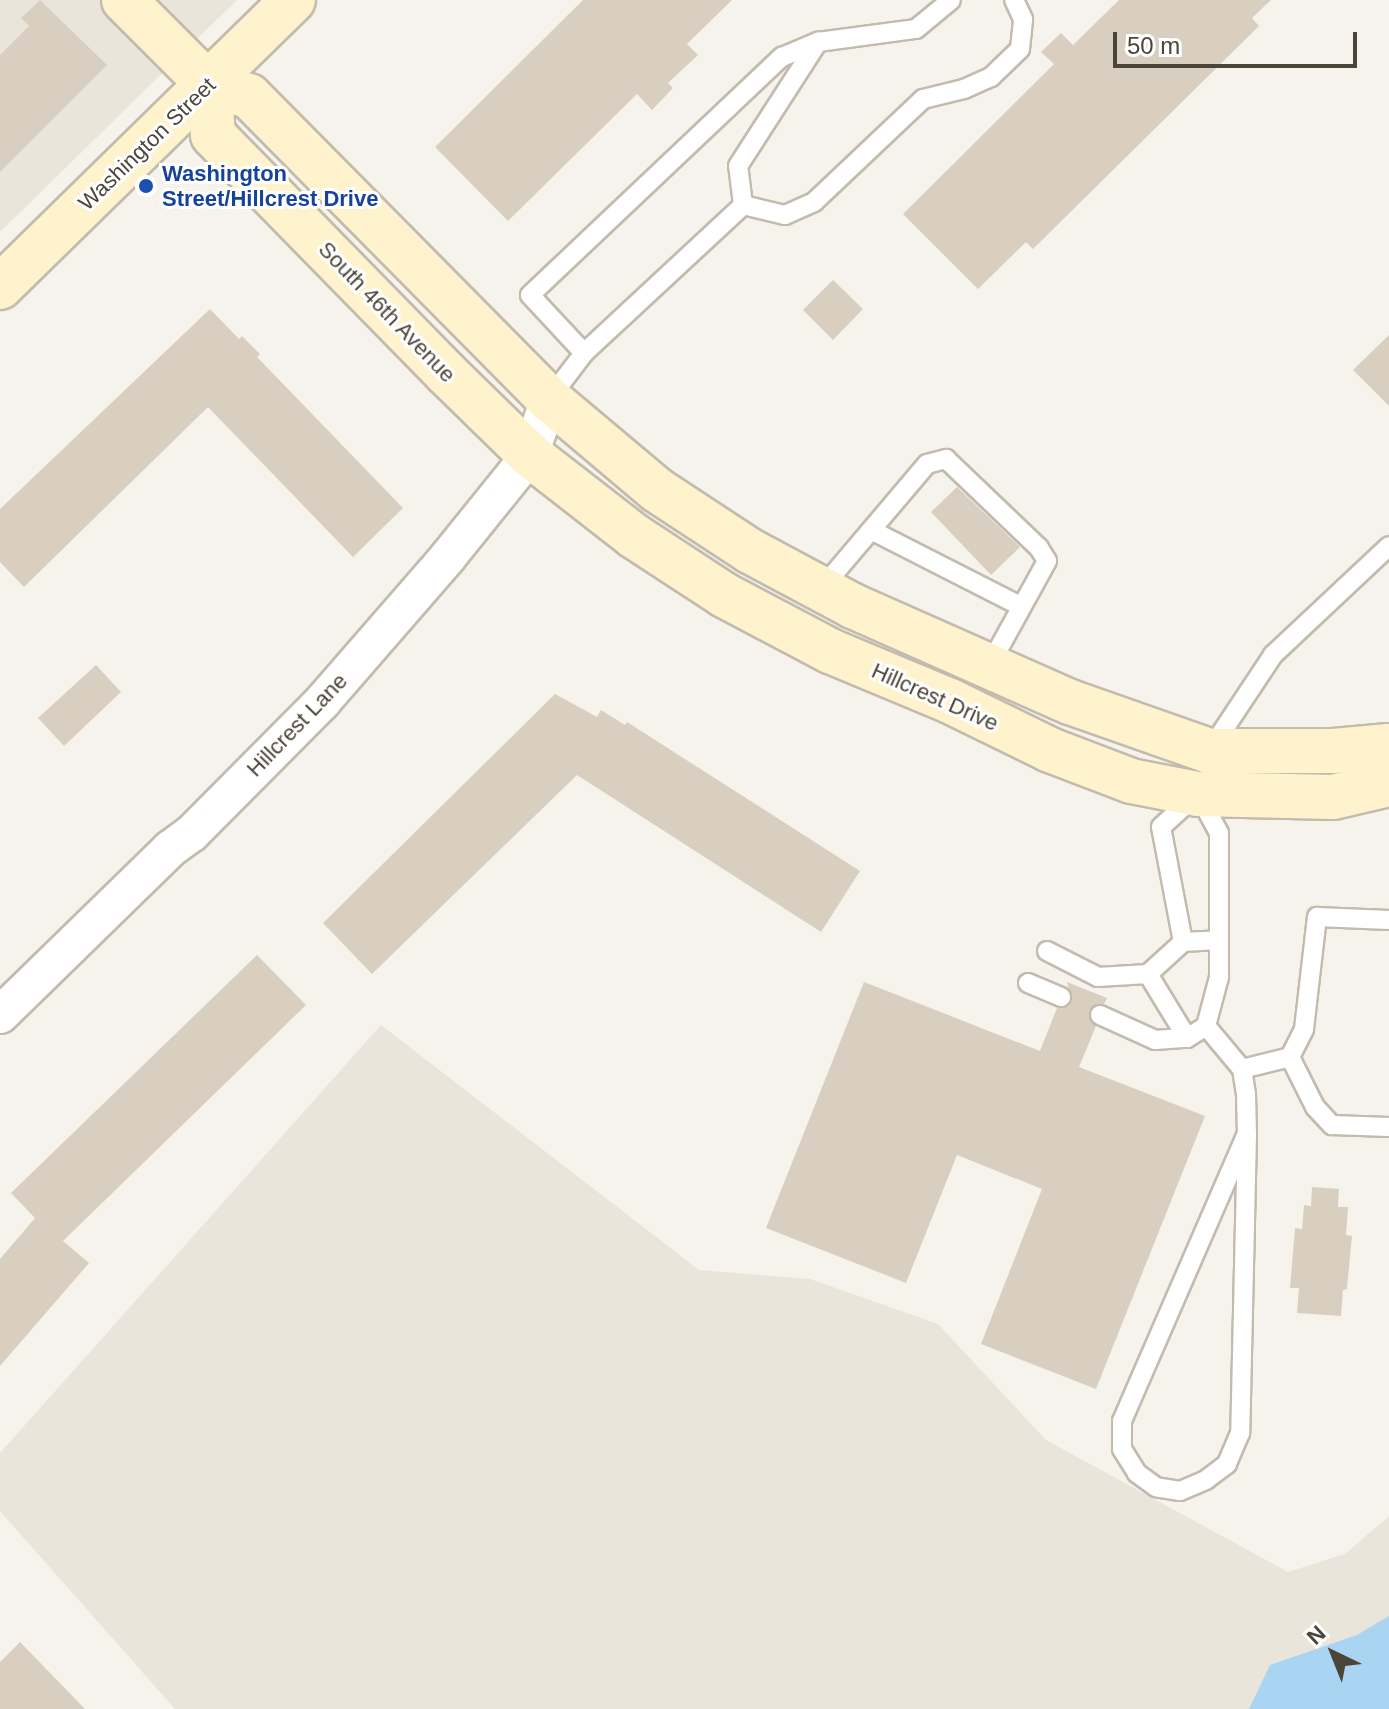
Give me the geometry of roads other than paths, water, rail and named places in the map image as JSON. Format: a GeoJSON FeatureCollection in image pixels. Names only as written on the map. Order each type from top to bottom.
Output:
{"type":"FeatureCollection","features":[{"type":"Feature","properties":{"kind":"street"},"geometry":{"type":"LineString","coordinates":[[124,0],[209,85],[249,96],[549,399]]}},
{"type":"Feature","properties":{"kind":"street","name":"Washington Street"},"geometry":{"type":"LineString","coordinates":[[0,287],[293,0]]}},
{"type":"Feature","properties":{"kind":"street","name":"South 46th Avenue"},"geometry":{"type":"LineString","coordinates":[[209,85],[213,135],[530,455]]}},
{"type":"Feature","properties":{"kind":"street","name":"Hillcrest Lane"},"geometry":{"type":"LineString","coordinates":[[0,1015],[170,849],[192,833],[322,702],[447,558],[530,455],[549,399]]}},
{"type":"Feature","properties":{"kind":"street","name":"Hillcrest Drive"},"geometry":{"type":"LineString","coordinates":[[549,399],[657,490],[750,551],[821,589],[1083,707],[1203,772],[1333,797],[1389,784]]}},
{"type":"Feature","properties":{"kind":"street","name":"Hillcrest Drive"},"geometry":{"type":"LineString","coordinates":[[530,455],[634,536],[724,595],[830,651],[1131,781],[1333,751],[1389,746]]}},
{"type":"Feature","properties":{"kind":"lane"},"geometry":{"type":"LineString","coordinates":[[584,353],[530,295],[782,57],[818,42],[916,29],[951,0]]}},
{"type":"Feature","properties":{"kind":"lane"},"geometry":{"type":"LineString","coordinates":[[743,205],[785,215],[814,202],[923,99],[964,89],[991,77],[1020,49],[1023,19],[1014,0]]}},
{"type":"Feature","properties":{"kind":"lane"},"geometry":{"type":"LineString","coordinates":[[743,205],[738,166],[818,42]]}},
{"type":"Feature","properties":{"kind":"lane"},"geometry":{"type":"LineString","coordinates":[[549,399],[584,353],[743,205]]}},
{"type":"Feature","properties":{"kind":"lane"},"geometry":{"type":"LineString","coordinates":[[821,589],[927,464],[946,459],[1039,548],[1047,561],[989,666]]}},
{"type":"Feature","properties":{"kind":"lane"},"geometry":{"type":"LineString","coordinates":[[871,530],[1020,606]]}},
{"type":"Feature","properties":{"kind":"lane"},"geometry":{"type":"LineString","coordinates":[[1183,942],[1161,827],[1203,772],[1273,655],[1389,546]]}},
{"type":"Feature","properties":{"kind":"lane"},"geometry":{"type":"LineString","coordinates":[[1100,1015],[1155,1040],[1187,1038],[1206,1026],[1219,977],[1219,833],[1203,772]]}},
{"type":"Feature","properties":{"kind":"lane"},"geometry":{"type":"LineString","coordinates":[[1242,1069],[1290,1057],[1304,1029],[1317,917],[1389,920]]}},
{"type":"Feature","properties":{"kind":"lane"},"geometry":{"type":"LineString","coordinates":[[1047,951],[1098,977],[1148,974],[1183,942],[1219,940]]}},
{"type":"Feature","properties":{"kind":"lane"},"geometry":{"type":"LineString","coordinates":[[1148,974],[1187,1038]]}},
{"type":"Feature","properties":{"kind":"lane"},"geometry":{"type":"LineString","coordinates":[[1028,983],[1061,997]]}},
{"type":"Feature","properties":{"kind":"lane"},"geometry":{"type":"LineString","coordinates":[[1206,1026],[1242,1069],[1247,1134],[1240,1433],[1227,1464],[1206,1480],[1180,1491],[1156,1487],[1137,1473],[1122,1449],[1122,1421],[1247,1134]]}},
{"type":"Feature","properties":{"kind":"lane"},"geometry":{"type":"LineString","coordinates":[[1290,1057],[1315,1107],[1332,1125],[1389,1127]]}},
{"type":"Feature","properties":{"kind":"water"},"geometry":{"type":"Polygon","coordinates":[[[1389,1616],[1389,1709],[1249,1709],[1270,1665],[1357,1635],[1389,1616]]]}},
{"type":"Feature","properties":{"kind":"place","name":"Washington Street/Hillcrest Drive"},"geometry":{"type":"Point","coordinates":[146,186]}}]}
